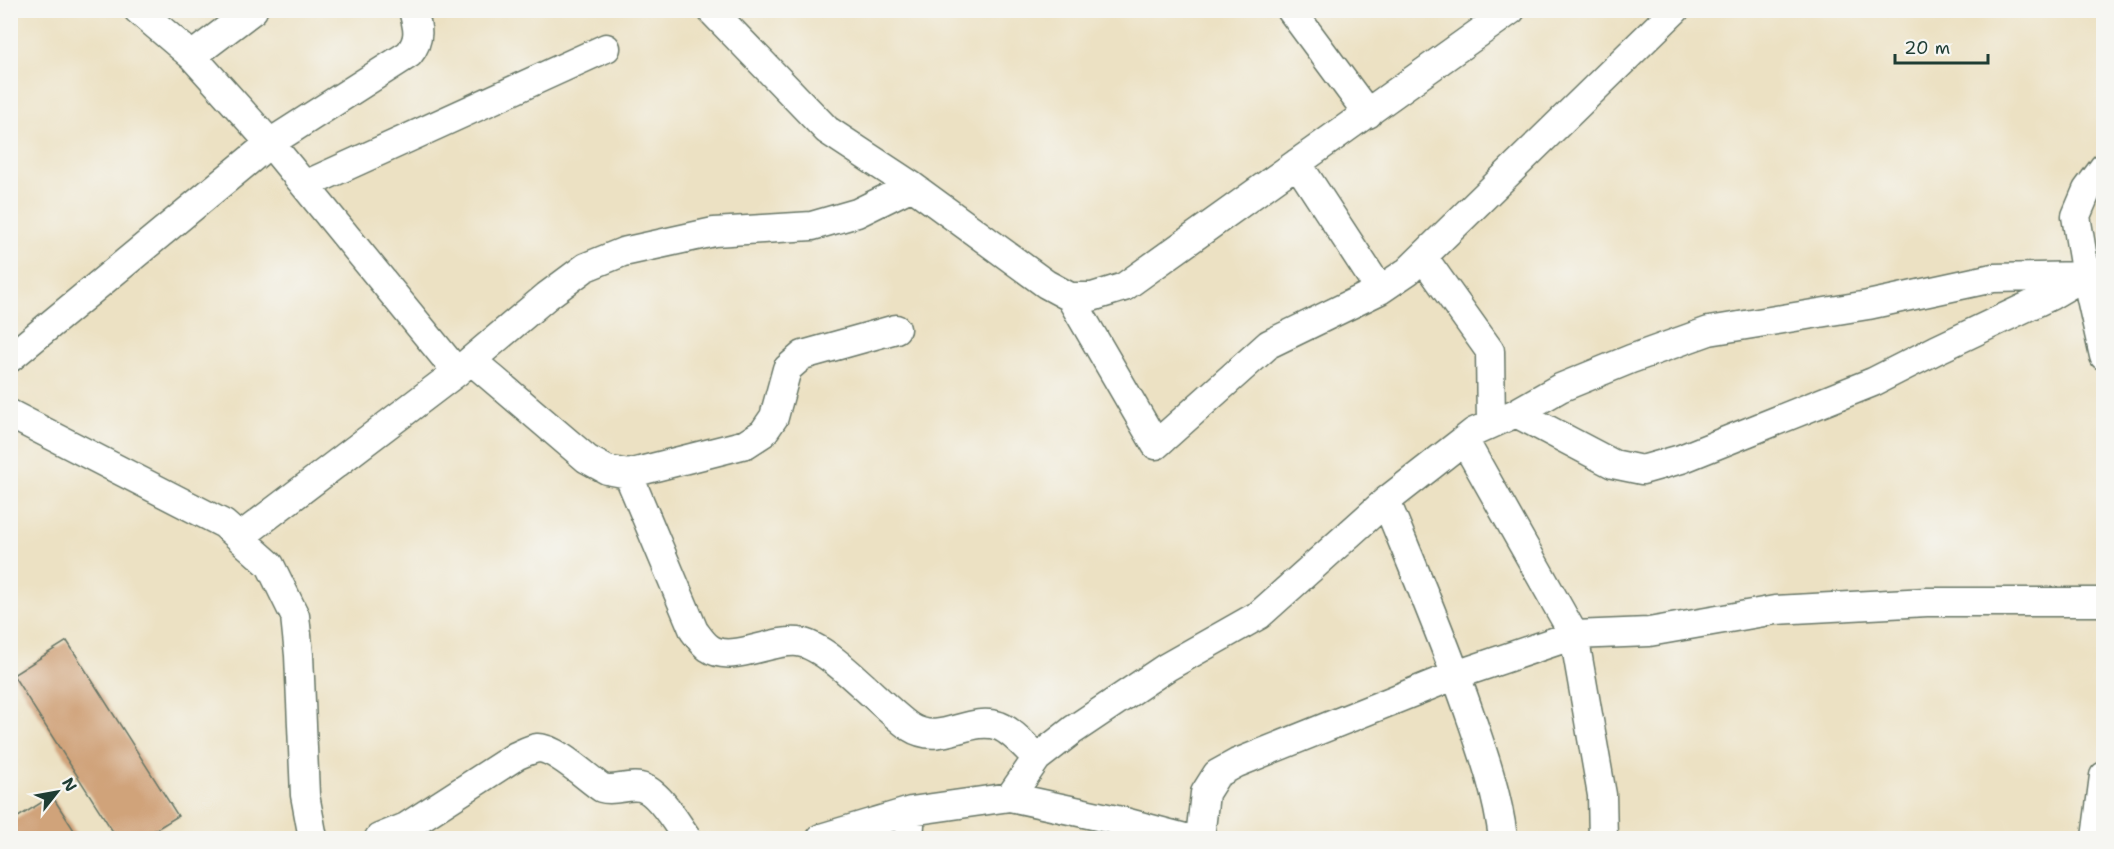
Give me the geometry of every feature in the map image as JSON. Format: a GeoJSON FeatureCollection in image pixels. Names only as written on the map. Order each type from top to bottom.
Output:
{"type":"FeatureCollection","features":[{"type":"Feature","properties":{"kind":"street"},"geometry":{"type":"LineString","coordinates":[[138,10],[192,56],[270,142],[304,185],[464,366],[586,459],[607,470],[628,474],[746,444],[764,433],[774,417],[788,369],[802,355],[896,329]]}},
{"type":"Feature","properties":{"kind":"street"},"geometry":{"type":"LineString","coordinates":[[192,56],[254,10]]}},
{"type":"Feature","properties":{"kind":"street"},"geometry":{"type":"LineString","coordinates":[[10,358],[270,142],[409,54],[416,45],[419,30],[413,10]]}},
{"type":"Feature","properties":{"kind":"street"},"geometry":{"type":"LineString","coordinates":[[711,10],[827,130],[912,186],[1046,284],[1070,297],[1092,297],[1124,287],[1512,10]]}},
{"type":"Feature","properties":{"kind":"street"},"geometry":{"type":"LineString","coordinates":[[1291,10],[1368,114]]}},
{"type":"Feature","properties":{"kind":"street"},"geometry":{"type":"LineString","coordinates":[[1070,297],[1156,445],[1269,344],[1380,290],[1408,271],[1675,10]]}},
{"type":"Feature","properties":{"kind":"street"},"geometry":{"type":"LineString","coordinates":[[304,185],[606,48]]}},
{"type":"Feature","properties":{"kind":"street"},"geometry":{"type":"LineString","coordinates":[[1298,163],[1380,290]]}},
{"type":"Feature","properties":{"kind":"street"},"geometry":{"type":"LineString","coordinates":[[2103,167],[2087,190],[2076,216],[2095,274],[2103,356]]}},
{"type":"Feature","properties":{"kind":"street"},"geometry":{"type":"LineString","coordinates":[[240,537],[464,366],[547,296],[586,267],[623,252],[714,232],[812,226],[857,213],[912,186]]}},
{"type":"Feature","properties":{"kind":"street"},"geometry":{"type":"LineString","coordinates":[[1423,257],[1490,351],[1503,419]]}},
{"type":"Feature","properties":{"kind":"street"},"geometry":{"type":"LineString","coordinates":[[1503,419],[1613,464],[1642,470],[1681,459],[1873,382],[2095,274]]}},
{"type":"Feature","properties":{"kind":"street"},"geometry":{"type":"LineString","coordinates":[[1010,797],[1037,759],[1073,730],[1167,667],[1259,615],[1386,501],[1464,440],[1560,388],[1709,331],[1868,305],[1993,278],[2095,274]]}},
{"type":"Feature","properties":{"kind":"street"},"geometry":{"type":"LineString","coordinates":[[10,414],[224,524],[270,565],[295,616],[300,655],[305,795],[313,838]]}},
{"type":"Feature","properties":{"kind":"street"},"geometry":{"type":"LineString","coordinates":[[1464,440],[1574,635],[1602,795],[1603,838]]}},
{"type":"Feature","properties":{"kind":"street"},"geometry":{"type":"LineString","coordinates":[[628,474],[694,631],[708,648],[720,654],[781,642],[799,642],[819,649],[911,727],[935,735],[980,724],[998,726],[1013,735],[1037,759]]}},
{"type":"Feature","properties":{"kind":"street"},"geometry":{"type":"LineString","coordinates":[[1386,501],[1456,675],[1486,761],[1501,818],[1503,838]]}},
{"type":"Feature","properties":{"kind":"street"},"geometry":{"type":"LineString","coordinates":[[1200,838],[1205,793],[1217,774],[1237,763],[1456,675],[1574,635],[1649,632],[1775,610],[1927,602],[2103,602]]}},
{"type":"Feature","properties":{"kind":"street"},"geometry":{"type":"LineString","coordinates":[[379,838],[406,827],[516,756],[541,748],[551,751],[602,788],[611,791],[639,786],[650,791],[687,838]]}},
{"type":"Feature","properties":{"kind":"street"},"geometry":{"type":"LineString","coordinates":[[2096,838],[2103,776]]}},
{"type":"Feature","properties":{"kind":"street"},"geometry":{"type":"LineString","coordinates":[[821,838],[910,825],[1010,797],[1121,821],[1185,838]]}},
{"type":"Feature","properties":{"kind":"building"},"geometry":{"type":"Polygon","coordinates":[[[67,641],[178,816],[150,833],[153,838],[117,838],[13,675],[67,641]]]}},
{"type":"Feature","properties":{"kind":"building"},"geometry":{"type":"Polygon","coordinates":[[[52,796],[79,838],[10,838],[10,822],[52,796]]]}}]}
